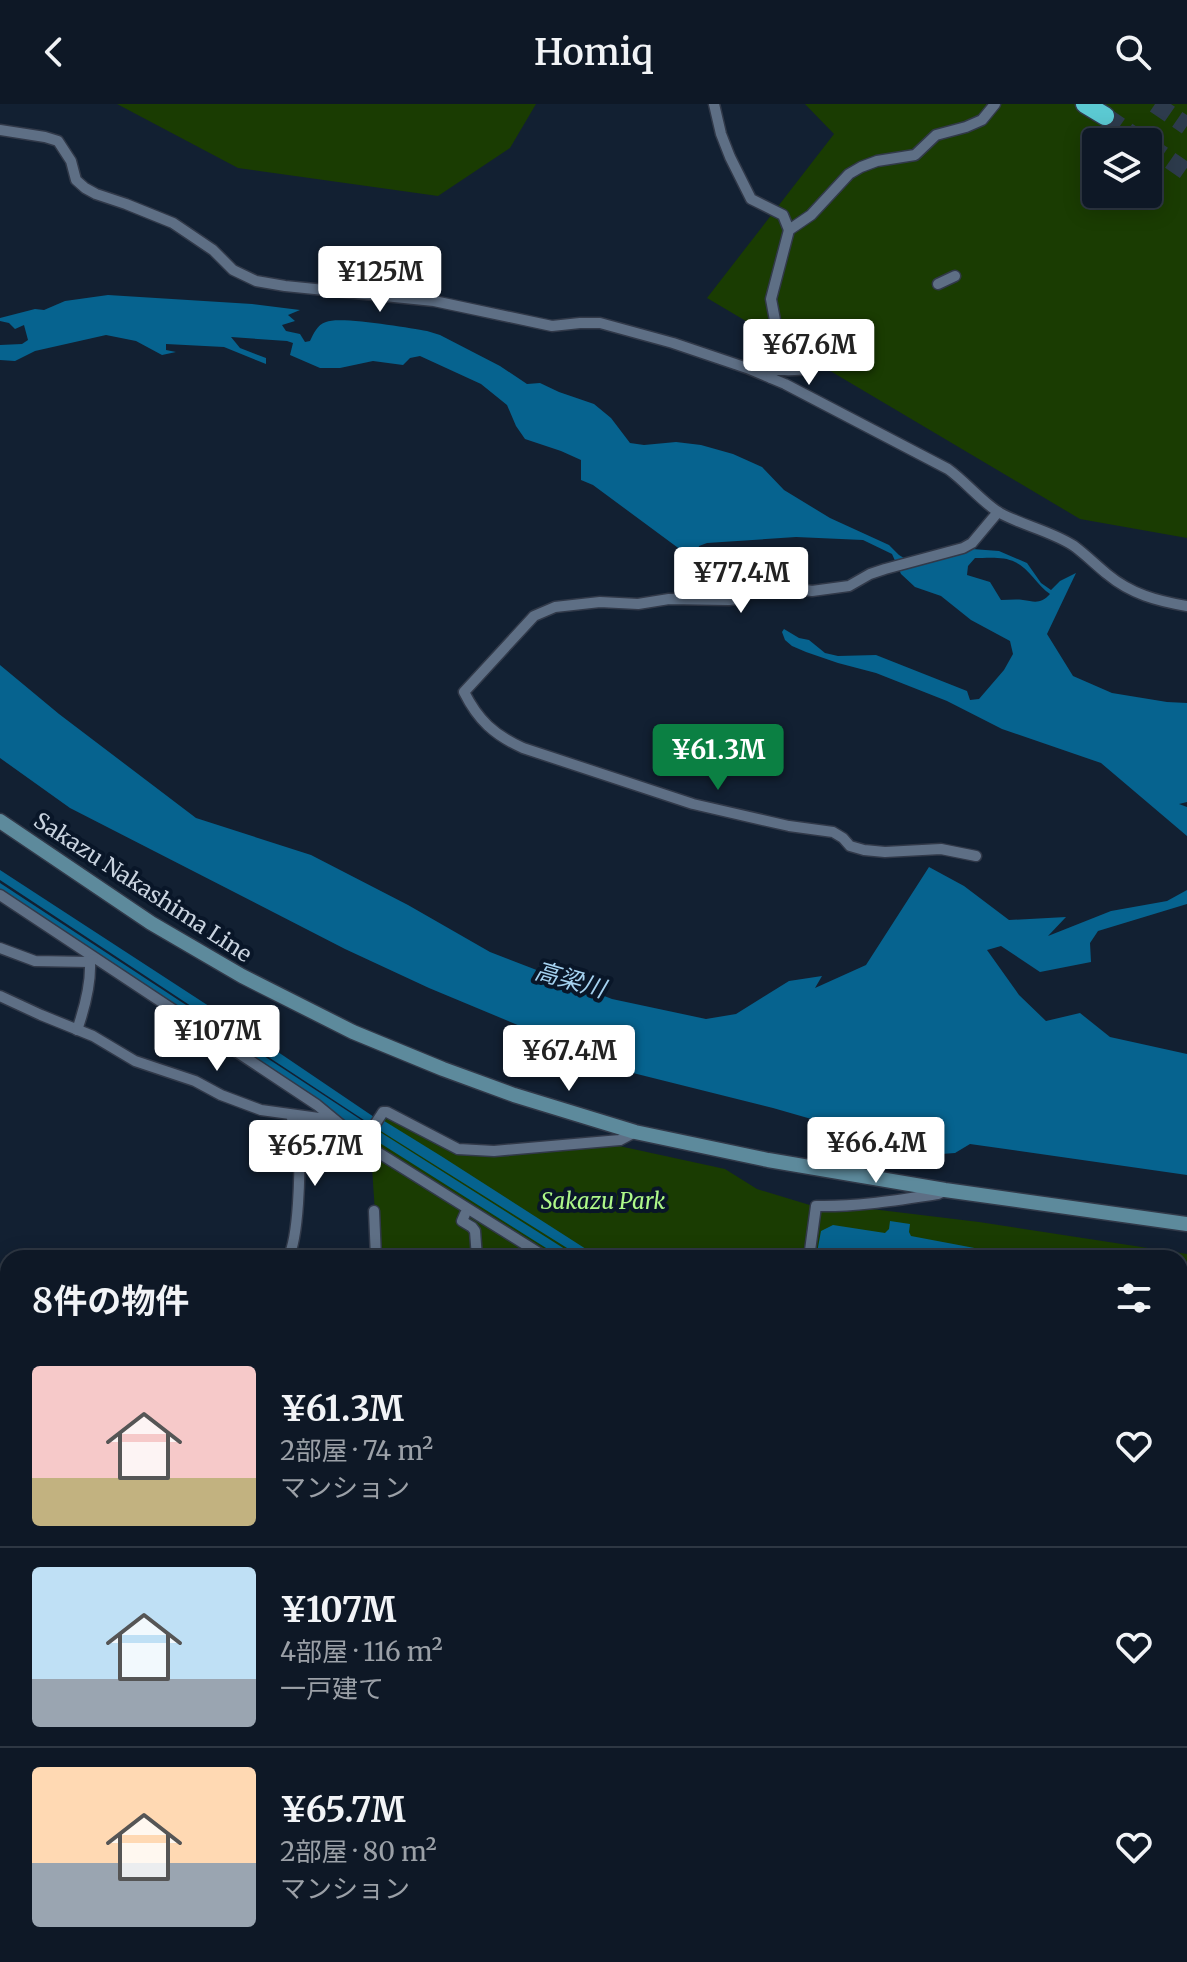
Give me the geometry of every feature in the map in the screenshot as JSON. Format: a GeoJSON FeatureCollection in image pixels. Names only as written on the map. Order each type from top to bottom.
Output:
{"type":"FeatureCollection","features":[{"type":"Feature","properties":{"kind":"highway"},"geometry":{"type":"LineString","coordinates":[[1085,104],[1105,116]]}},
{"type":"Feature","properties":{"kind":"main road","name":"Sakazu Nakashima Line"},"geometry":{"type":"LineString","coordinates":[[0,821],[162,930],[234,972],[353,1032],[514,1095],[635,1132],[768,1160],[945,1190],[1187,1224]]}},
{"type":"Feature","properties":{"kind":"street"},"geometry":{"type":"LineString","coordinates":[[714,104],[730,157],[751,199],[783,215],[789,230],[771,299],[777,331],[772,374]]}},
{"type":"Feature","properties":{"kind":"street"},"geometry":{"type":"LineString","coordinates":[[789,230],[811,215],[849,174],[877,161],[915,155],[936,135],[982,120],[995,104]]}},
{"type":"Feature","properties":{"kind":"street"},"geometry":{"type":"LineString","coordinates":[[0,130],[58,141],[71,161],[76,180],[85,188],[173,223],[213,250],[233,270],[256,281],[312,290],[434,301],[552,326],[600,323],[772,374],[948,469],[998,512],[1062,539],[1129,590],[1158,601],[1187,606]]}},
{"type":"Feature","properties":{"kind":"street"},"geometry":{"type":"LineString","coordinates":[[938,284],[955,276]]}},
{"type":"Feature","properties":{"kind":"street"},"geometry":{"type":"LineString","coordinates":[[772,374],[813,368],[831,356]]}},
{"type":"Feature","properties":{"kind":"street"},"geometry":{"type":"LineString","coordinates":[[976,856],[941,849],[864,850],[850,846],[833,832],[789,826],[693,804],[515,745],[479,719],[464,692],[534,616],[555,607],[600,602],[638,604],[669,599],[729,600],[759,587],[773,585],[812,591],[849,586],[885,569],[963,548],[972,543],[998,512]]}},
{"type":"Feature","properties":{"kind":"street"},"geometry":{"type":"LineString","coordinates":[[0,895],[92,960],[535,1250]]}},
{"type":"Feature","properties":{"kind":"street"},"geometry":{"type":"LineString","coordinates":[[0,948],[35,961],[92,960]]}},
{"type":"Feature","properties":{"kind":"street"},"geometry":{"type":"LineString","coordinates":[[77,1030],[84,1010],[92,960]]}},
{"type":"Feature","properties":{"kind":"street"},"geometry":{"type":"LineString","coordinates":[[0,996],[93,1036],[135,1061],[195,1081],[261,1110],[333,1120]]}},
{"type":"Feature","properties":{"kind":"street"},"geometry":{"type":"LineString","coordinates":[[365,1140],[383,1112],[440,1141],[468,1151],[620,1140],[635,1132]]}},
{"type":"Feature","properties":{"kind":"street"},"geometry":{"type":"LineString","coordinates":[[291,1115],[299,1142],[296,1224],[291,1250]]}},
{"type":"Feature","properties":{"kind":"street"},"geometry":{"type":"LineString","coordinates":[[810,1250],[816,1206],[902,1200],[945,1190]]}},
{"type":"Feature","properties":{"kind":"street"},"geometry":{"type":"LineString","coordinates":[[374,1211],[376,1250]]}},
{"type":"Feature","properties":{"kind":"street"},"geometry":{"type":"LineString","coordinates":[[465,1214],[462,1221],[475,1231],[476,1250]]}},
{"type":"Feature","properties":{"kind":"green space"},"geometry":{"type":"Polygon","coordinates":[[[117,104],[536,104],[510,148],[438,196],[238,168],[117,104]]]}},
{"type":"Feature","properties":{"kind":"green space"},"geometry":{"type":"Polygon","coordinates":[[[805,104],[1187,104],[1187,538],[1080,519],[707,298],[834,134],[805,104]]]}},
{"type":"Feature","properties":{"kind":"green space","name":"Sakazu Park"},"geometry":{"type":"Polygon","coordinates":[[[385,1115],[456,1151],[610,1144],[725,1169],[757,1189],[813,1206],[855,1207],[979,1222],[1161,1250],[542,1250],[368,1143],[385,1115]]]}},
{"type":"Feature","properties":{"kind":"green space","name":"Sakazu Park"},"geometry":{"type":"Polygon","coordinates":[[[375,1155],[529,1250],[377,1250],[372,1167],[375,1155]]]}},
{"type":"Feature","properties":{"kind":"water"},"geometry":{"type":"Polygon","coordinates":[[[108,295],[300,310],[288,315],[295,321],[282,325],[286,331],[300,334],[305,342],[310,341],[320,325],[345,320],[427,331],[500,366],[527,384],[540,383],[594,404],[611,418],[630,443],[701,445],[762,467],[784,490],[830,518],[889,545],[912,563],[950,557],[972,549],[999,551],[1027,563],[1041,583],[1051,590],[1076,573],[1047,634],[1073,676],[1112,693],[1187,703],[1187,802],[1179,804],[1187,807],[1187,836],[1101,763],[1002,729],[947,701],[876,673],[806,652],[785,640],[784,629],[809,640],[825,653],[838,656],[876,655],[967,691],[970,700],[979,699],[1004,670],[1013,654],[1010,641],[971,620],[941,596],[915,587],[901,574],[892,554],[863,540],[796,537],[707,543],[699,546],[698,552],[708,570],[593,485],[581,480],[581,460],[525,439],[507,405],[481,384],[420,356],[410,358],[403,365],[373,361],[340,368],[320,368],[290,355],[293,343],[287,341],[231,337],[240,348],[266,358],[266,364],[224,347],[166,344],[166,350],[176,352],[162,355],[136,341],[106,335],[35,351],[15,361],[0,360],[0,345],[22,344],[28,340],[24,325],[15,329],[9,323],[0,321],[0,318],[35,309],[44,310],[65,301],[108,295]],[[975,558],[968,566],[967,575],[990,582],[1001,600],[1038,602],[1050,594],[1024,568],[1011,560],[975,558]]]}},
{"type":"Feature","properties":{"kind":"water"},"geometry":{"type":"Polygon","coordinates":[[[0,665],[196,818],[311,855],[490,952],[612,999],[706,1019],[736,1014],[789,981],[822,976],[815,988],[866,965],[929,867],[964,886],[1009,920],[1066,917],[1048,936],[1111,911],[1167,901],[1187,890],[1187,904],[1098,931],[1090,943],[1091,962],[1040,972],[1001,946],[987,950],[1019,995],[1046,1021],[1080,1013],[1110,1037],[1187,1054],[1187,1175],[970,1144],[955,1153],[928,1155],[927,1160],[901,1155],[900,1150],[871,1145],[866,1142],[867,1135],[573,1058],[561,1043],[345,949],[70,808],[0,758],[0,665]]]}},
{"type":"Feature","properties":{"kind":"water"},"geometry":{"type":"Polygon","coordinates":[[[0,870],[374,1117],[588,1250],[570,1250],[376,1128],[0,880],[0,870]]]}},
{"type":"Feature","properties":{"kind":"water"},"geometry":{"type":"Polygon","coordinates":[[[0,883],[369,1125],[566,1250],[549,1250],[364,1133],[0,894],[0,883]]]}},
{"type":"Feature","properties":{"kind":"water"},"geometry":{"type":"Polygon","coordinates":[[[890,1221],[910,1224],[911,1236],[985,1250],[817,1250],[821,1231],[833,1225],[885,1233],[890,1221]]]}},
{"type":"Feature","properties":{"kind":"tunnel"},"geometry":{"type":"LineString","coordinates":[[1155,104],[1187,126]]}},
{"type":"Feature","properties":{"kind":"tunnel"},"geometry":{"type":"LineString","coordinates":[[1105,116],[1123,128]]}},
{"type":"Feature","properties":{"kind":"tunnel"},"geometry":{"type":"LineString","coordinates":[[1162,155],[1187,172]]}},
{"type":"Feature","properties":{"kind":"water label","name":"高梁川"},"geometry":{"type":"Point","coordinates":[570,980]}}]}
